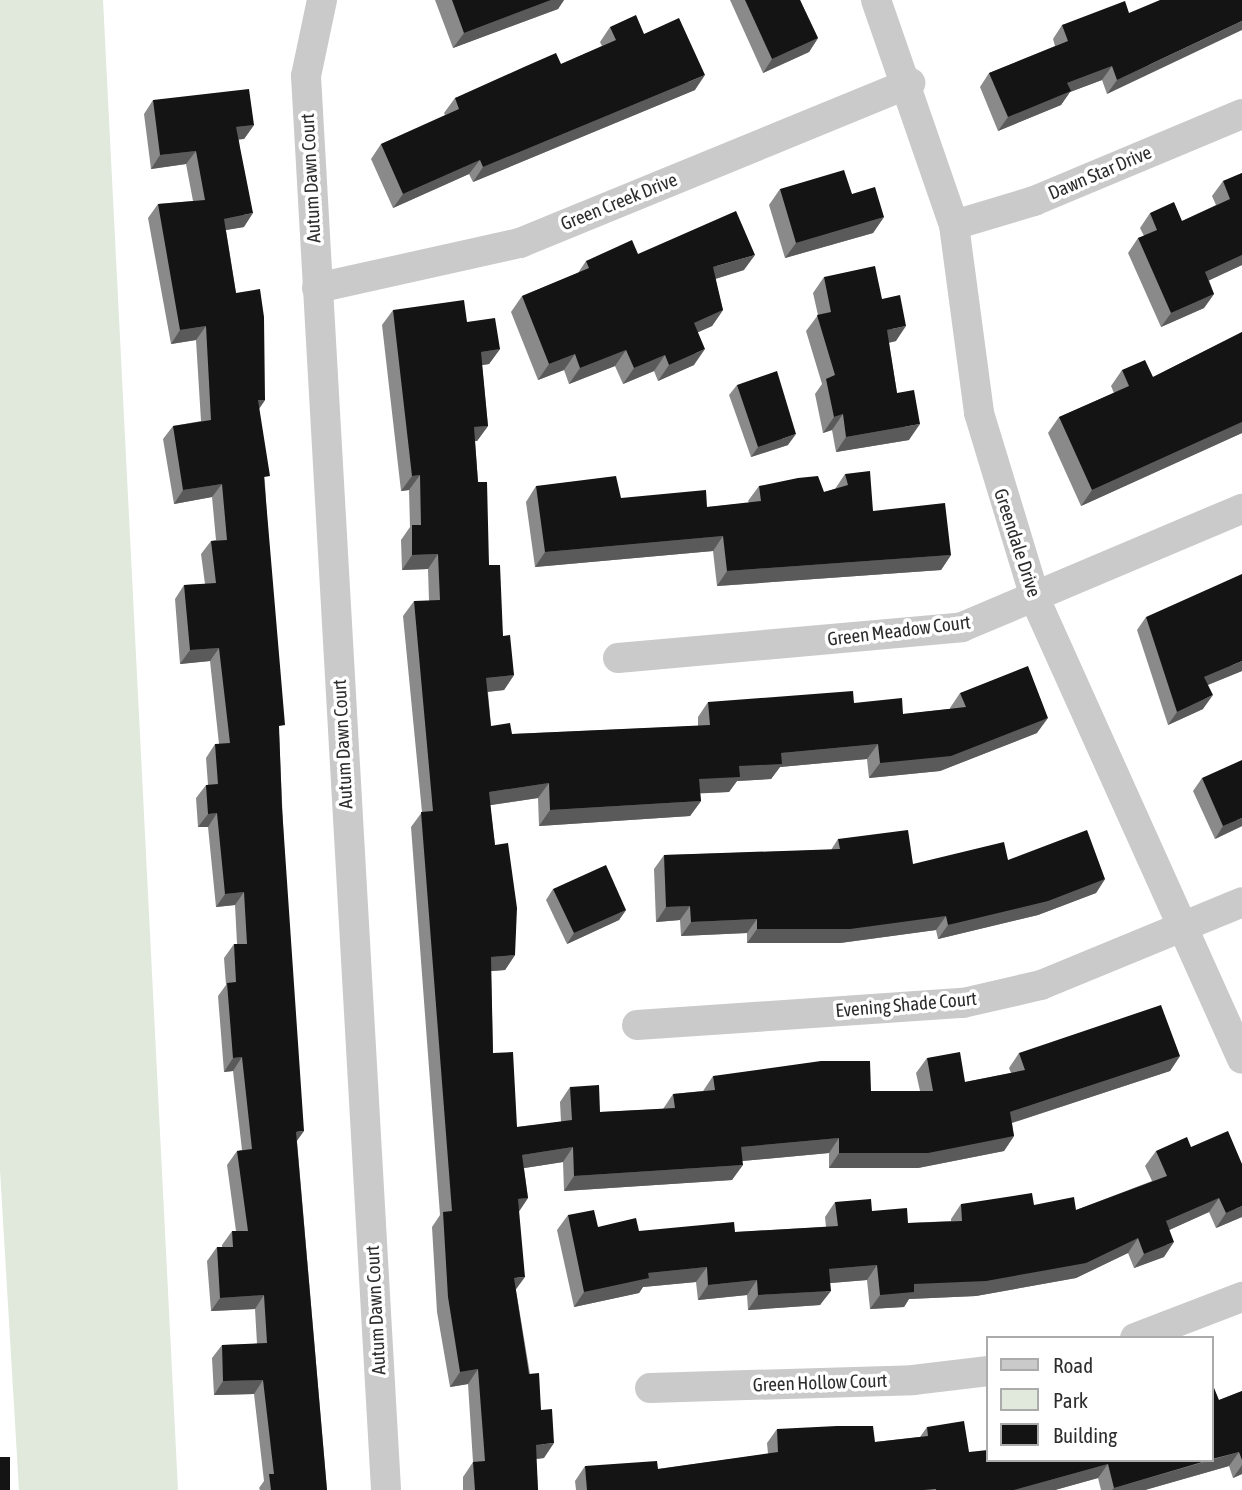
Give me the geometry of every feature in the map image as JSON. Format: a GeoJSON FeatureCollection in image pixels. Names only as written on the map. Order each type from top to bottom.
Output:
{"type":"FeatureCollection","features":[{"type":"Feature","properties":{"kind":"street","name":"Autum Dawn Court"},"geometry":{"type":"LineString","coordinates":[[323,0],[306,76],[386,1490]]}},
{"type":"Feature","properties":{"kind":"street","name":"Greendale Drive"},"geometry":{"type":"LineString","coordinates":[[876,0],[910,83],[954,225],[979,413],[1035,601],[1185,927],[1242,1059]]}},
{"type":"Feature","properties":{"kind":"street","name":"Green Creek Drive"},"geometry":{"type":"LineString","coordinates":[[317,288],[520,243],[910,83]]}},
{"type":"Feature","properties":{"kind":"street","name":"Dawn Star Drive"},"geometry":{"type":"LineString","coordinates":[[954,225],[1034,201],[1242,114]]}},
{"type":"Feature","properties":{"kind":"street","name":"Green Meadow Court"},"geometry":{"type":"LineString","coordinates":[[618,658],[962,628],[1035,601],[1242,509]]}},
{"type":"Feature","properties":{"kind":"street","name":"Evening Shade Court"},"geometry":{"type":"LineString","coordinates":[[636,1025],[963,1003],[1041,985],[1242,902]]}},
{"type":"Feature","properties":{"kind":"street"},"geometry":{"type":"LineString","coordinates":[[1141,1336],[1242,1297]]}},
{"type":"Feature","properties":{"kind":"street","name":"Green Hollow Court"},"geometry":{"type":"LineString","coordinates":[[650,1388],[913,1380],[986,1371]]}},
{"type":"Feature","properties":{"kind":"green space"},"geometry":{"type":"Polygon","coordinates":[[[0,0],[103,0],[178,1490],[19,1490],[0,1170],[0,0]]]}},
{"type":"Feature","properties":{"kind":"building"},"geometry":{"type":"Polygon","coordinates":[[[452,0],[551,0],[464,33],[452,0]]]}},
{"type":"Feature","properties":{"kind":"building"},"geometry":{"type":"Polygon","coordinates":[[[745,0],[800,0],[818,38],[772,59],[745,0]]]}},
{"type":"Feature","properties":{"kind":"building"},"geometry":{"type":"Polygon","coordinates":[[[1160,0],[1242,0],[1242,21],[1117,80],[1112,66],[1067,83],[1071,91],[1008,117],[989,73],[1068,41],[1062,25],[1125,1],[1129,13],[1160,0]]]}},
{"type":"Feature","properties":{"kind":"building"},"geometry":{"type":"Polygon","coordinates":[[[636,15],[644,34],[679,18],[705,75],[483,167],[480,160],[403,194],[381,144],[459,109],[455,98],[524,67],[556,53],[561,64],[616,40],[610,27],[636,15]]]}},
{"type":"Feature","properties":{"kind":"building"},"geometry":{"type":"Polygon","coordinates":[[[249,89],[254,125],[236,127],[253,213],[224,219],[236,293],[260,289],[264,317],[265,400],[258,400],[270,476],[264,477],[285,725],[279,726],[282,808],[304,1131],[296,1132],[327,1490],[271,1490],[269,1474],[274,1474],[263,1380],[223,1381],[222,1345],[267,1343],[264,1295],[220,1298],[217,1247],[233,1247],[232,1231],[248,1231],[237,1151],[252,1149],[242,1057],[233,1058],[227,983],[236,982],[234,944],[247,944],[244,892],[225,894],[217,813],[208,814],[206,785],[218,784],[215,744],[230,743],[219,648],[190,650],[184,585],[216,583],[211,541],[227,540],[222,484],[183,490],[173,426],[211,420],[206,326],[180,330],[158,204],[205,200],[196,151],[160,155],[153,100],[249,89]]]}},
{"type":"Feature","properties":{"kind":"building"},"geometry":{"type":"Polygon","coordinates":[[[844,170],[852,194],[875,187],[884,217],[796,243],[780,189],[844,170]]]}},
{"type":"Feature","properties":{"kind":"building"},"geometry":{"type":"Polygon","coordinates":[[[1242,173],[1242,255],[1205,272],[1214,294],[1171,313],[1138,238],[1157,230],[1150,213],[1174,202],[1182,221],[1230,199],[1223,181],[1242,173]]]}},
{"type":"Feature","properties":{"kind":"building"},"geometry":{"type":"Polygon","coordinates":[[[736,211],[755,255],[713,267],[723,310],[694,323],[705,349],[669,365],[665,355],[634,368],[626,350],[580,368],[575,354],[549,364],[522,296],[589,268],[586,261],[632,240],[638,254],[736,211]]]}},
{"type":"Feature","properties":{"kind":"building"},"geometry":{"type":"Polygon","coordinates":[[[875,266],[882,299],[900,295],[906,326],[887,330],[897,393],[914,390],[920,424],[846,437],[843,414],[834,417],[826,379],[835,375],[817,315],[831,312],[824,277],[875,266]]]}},
{"type":"Feature","properties":{"kind":"building"},"geometry":{"type":"Polygon","coordinates":[[[464,300],[467,322],[495,318],[500,349],[481,352],[488,426],[474,427],[478,482],[487,482],[489,565],[500,565],[503,636],[510,635],[514,675],[486,678],[491,726],[510,723],[512,734],[710,725],[708,702],[853,691],[854,703],[902,698],[903,714],[966,707],[960,693],[1028,666],[1048,718],[951,756],[880,763],[878,744],[781,753],[782,764],[739,766],[740,777],[699,779],[701,801],[550,810],[549,783],[489,792],[495,845],[508,843],[517,908],[515,955],[491,957],[493,1053],[513,1052],[517,1127],[572,1120],[570,1087],[599,1085],[600,1112],[675,1108],[673,1094],[715,1090],[713,1076],[821,1061],[870,1061],[871,1091],[933,1091],[927,1058],[960,1052],[965,1082],[1025,1070],[1019,1053],[1161,1005],[1180,1056],[1010,1112],[1014,1136],[928,1153],[839,1153],[839,1138],[741,1147],[743,1165],[574,1176],[573,1147],[522,1155],[528,1198],[518,1199],[525,1277],[514,1278],[529,1374],[539,1373],[541,1410],[552,1409],[554,1443],[536,1445],[538,1490],[475,1490],[473,1462],[485,1461],[478,1369],[460,1372],[448,1297],[443,1212],[452,1211],[421,812],[433,811],[414,601],[440,600],[438,554],[412,555],[412,525],[421,525],[420,475],[412,476],[393,310],[464,300]]]}},
{"type":"Feature","properties":{"kind":"building"},"geometry":{"type":"Polygon","coordinates":[[[1242,332],[1242,422],[1092,490],[1059,417],[1129,386],[1122,370],[1145,360],[1153,377],[1242,332]]]}},
{"type":"Feature","properties":{"kind":"building"},"geometry":{"type":"Polygon","coordinates":[[[777,371],[796,434],[758,447],[737,385],[777,371]]]}},
{"type":"Feature","properties":{"kind":"building"},"geometry":{"type":"Polygon","coordinates":[[[870,471],[873,511],[945,503],[951,555],[727,571],[723,536],[545,552],[536,486],[616,476],[621,498],[706,490],[707,507],[761,501],[759,486],[798,478],[818,476],[824,492],[848,485],[845,474],[870,471]]]}},
{"type":"Feature","properties":{"kind":"building"},"geometry":{"type":"Polygon","coordinates":[[[1242,574],[1242,661],[1204,677],[1213,695],[1177,712],[1146,617],[1242,574]]]}},
{"type":"Feature","properties":{"kind":"building"},"geometry":{"type":"Polygon","coordinates":[[[1242,760],[1242,818],[1223,826],[1202,778],[1242,760]]]}},
{"type":"Feature","properties":{"kind":"building"},"geometry":{"type":"Polygon","coordinates":[[[908,830],[913,864],[1004,842],[1008,860],[1087,830],[1105,879],[1048,901],[948,925],[946,916],[850,929],[757,929],[757,919],[691,922],[690,906],[666,907],[664,855],[840,849],[838,839],[908,830]]]}},
{"type":"Feature","properties":{"kind":"building"},"geometry":{"type":"Polygon","coordinates":[[[606,865],[626,910],[574,933],[553,889],[606,865]]]}},
{"type":"Feature","properties":{"kind":"building"},"geometry":{"type":"Polygon","coordinates":[[[1228,1131],[1242,1164],[1242,1206],[1226,1213],[1219,1198],[1166,1221],[1174,1242],[1144,1254],[1138,1238],[1086,1263],[986,1281],[914,1284],[914,1292],[880,1295],[877,1265],[829,1269],[831,1291],[758,1295],[757,1280],[708,1285],[707,1267],[648,1273],[649,1278],[584,1292],[568,1215],[594,1210],[598,1227],[636,1218],[639,1231],[734,1222],[735,1232],[838,1226],[835,1202],[871,1199],[872,1211],[907,1208],[908,1223],[962,1221],[961,1204],[1032,1193],[1034,1205],[1074,1197],[1076,1210],[1167,1176],[1156,1151],[1187,1137],[1191,1147],[1228,1131]]]}},
{"type":"Feature","properties":{"kind":"building"},"geometry":{"type":"Polygon","coordinates":[[[1214,1388],[1219,1400],[1242,1391],[1242,1460],[1239,1452],[1214,1458],[1214,1388]]]}},
{"type":"Feature","properties":{"kind":"building"},"geometry":{"type":"Polygon","coordinates":[[[964,1421],[969,1452],[986,1450],[986,1462],[1202,1462],[1114,1488],[1108,1464],[1014,1490],[587,1490],[585,1466],[657,1461],[658,1469],[778,1452],[777,1429],[873,1426],[875,1442],[928,1436],[927,1427],[964,1421]]]}},
{"type":"Feature","properties":{"kind":"building"},"geometry":{"type":"Polygon","coordinates":[[[0,1457],[10,1457],[10,1490],[0,1490],[0,1457]]]}}]}
